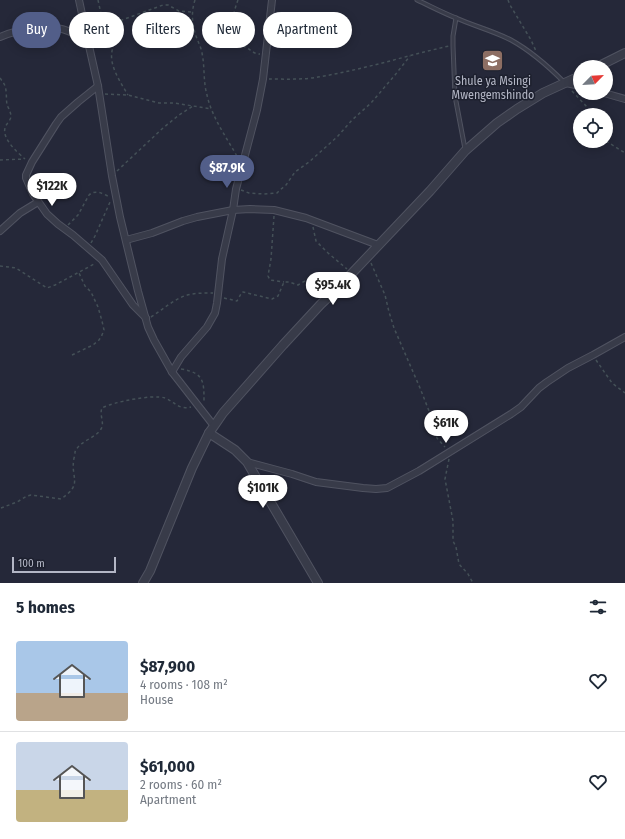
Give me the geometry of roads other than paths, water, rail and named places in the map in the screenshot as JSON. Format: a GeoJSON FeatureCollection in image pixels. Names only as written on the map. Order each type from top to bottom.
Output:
{"type":"FeatureCollection","features":[{"type":"Feature","properties":{"kind":"street"},"geometry":{"type":"LineString","coordinates":[[78,0],[81,12]]}},
{"type":"Feature","properties":{"kind":"street"},"geometry":{"type":"LineString","coordinates":[[173,370],[186,350],[207,327],[215,313],[222,259],[236,189],[258,110],[272,0]]}},
{"type":"Feature","properties":{"kind":"street"},"geometry":{"type":"LineString","coordinates":[[0,37],[28,29],[56,28],[69,31]]}},
{"type":"Feature","properties":{"kind":"street"},"geometry":{"type":"LineString","coordinates":[[89,48],[100,94],[112,176],[120,217],[146,319],[154,340],[173,370],[197,405],[214,426]]}},
{"type":"Feature","properties":{"kind":"street"},"geometry":{"type":"LineString","coordinates":[[611,60],[625,53]]}},
{"type":"Feature","properties":{"kind":"street"},"geometry":{"type":"LineString","coordinates":[[143,583],[150,571],[192,468],[210,433],[223,413],[283,345],[430,191],[465,151],[517,108],[573,79]]}},
{"type":"Feature","properties":{"kind":"street"},"geometry":{"type":"LineString","coordinates":[[564,83],[573,85]]}},
{"type":"Feature","properties":{"kind":"street"},"geometry":{"type":"LineString","coordinates":[[98,86],[61,117],[51,130],[34,159],[28,170],[26,178],[33,194],[47,214],[102,260],[133,305],[146,319]]}},
{"type":"Feature","properties":{"kind":"street"},"geometry":{"type":"LineString","coordinates":[[613,96],[625,99]]}},
{"type":"Feature","properties":{"kind":"street"},"geometry":{"type":"LineString","coordinates":[[0,230],[20,213],[38,202]]}},
{"type":"Feature","properties":{"kind":"street"},"geometry":{"type":"LineString","coordinates":[[126,240],[152,233],[196,217],[233,210],[250,209],[274,210],[311,220],[378,245]]}},
{"type":"Feature","properties":{"kind":"street"},"geometry":{"type":"LineString","coordinates":[[247,462],[316,482],[376,489],[386,488],[419,471],[516,410],[539,388],[568,368],[625,337]]}},
{"type":"Feature","properties":{"kind":"street"},"geometry":{"type":"LineString","coordinates":[[210,433],[235,450],[247,462],[318,583]]}},
{"type":"Feature","properties":{"kind":"lane"},"geometry":{"type":"LineString","coordinates":[[417,0],[510,40],[530,52],[564,83]]}},
{"type":"Feature","properties":{"kind":"lane"},"geometry":{"type":"LineString","coordinates":[[456,18],[453,36],[455,96],[465,151]]}},
{"type":"Feature","properties":{"kind":"place","name":"Shule ya Msingi Mwengemshindo"},"geometry":{"type":"Point","coordinates":[493,60]}}]}
